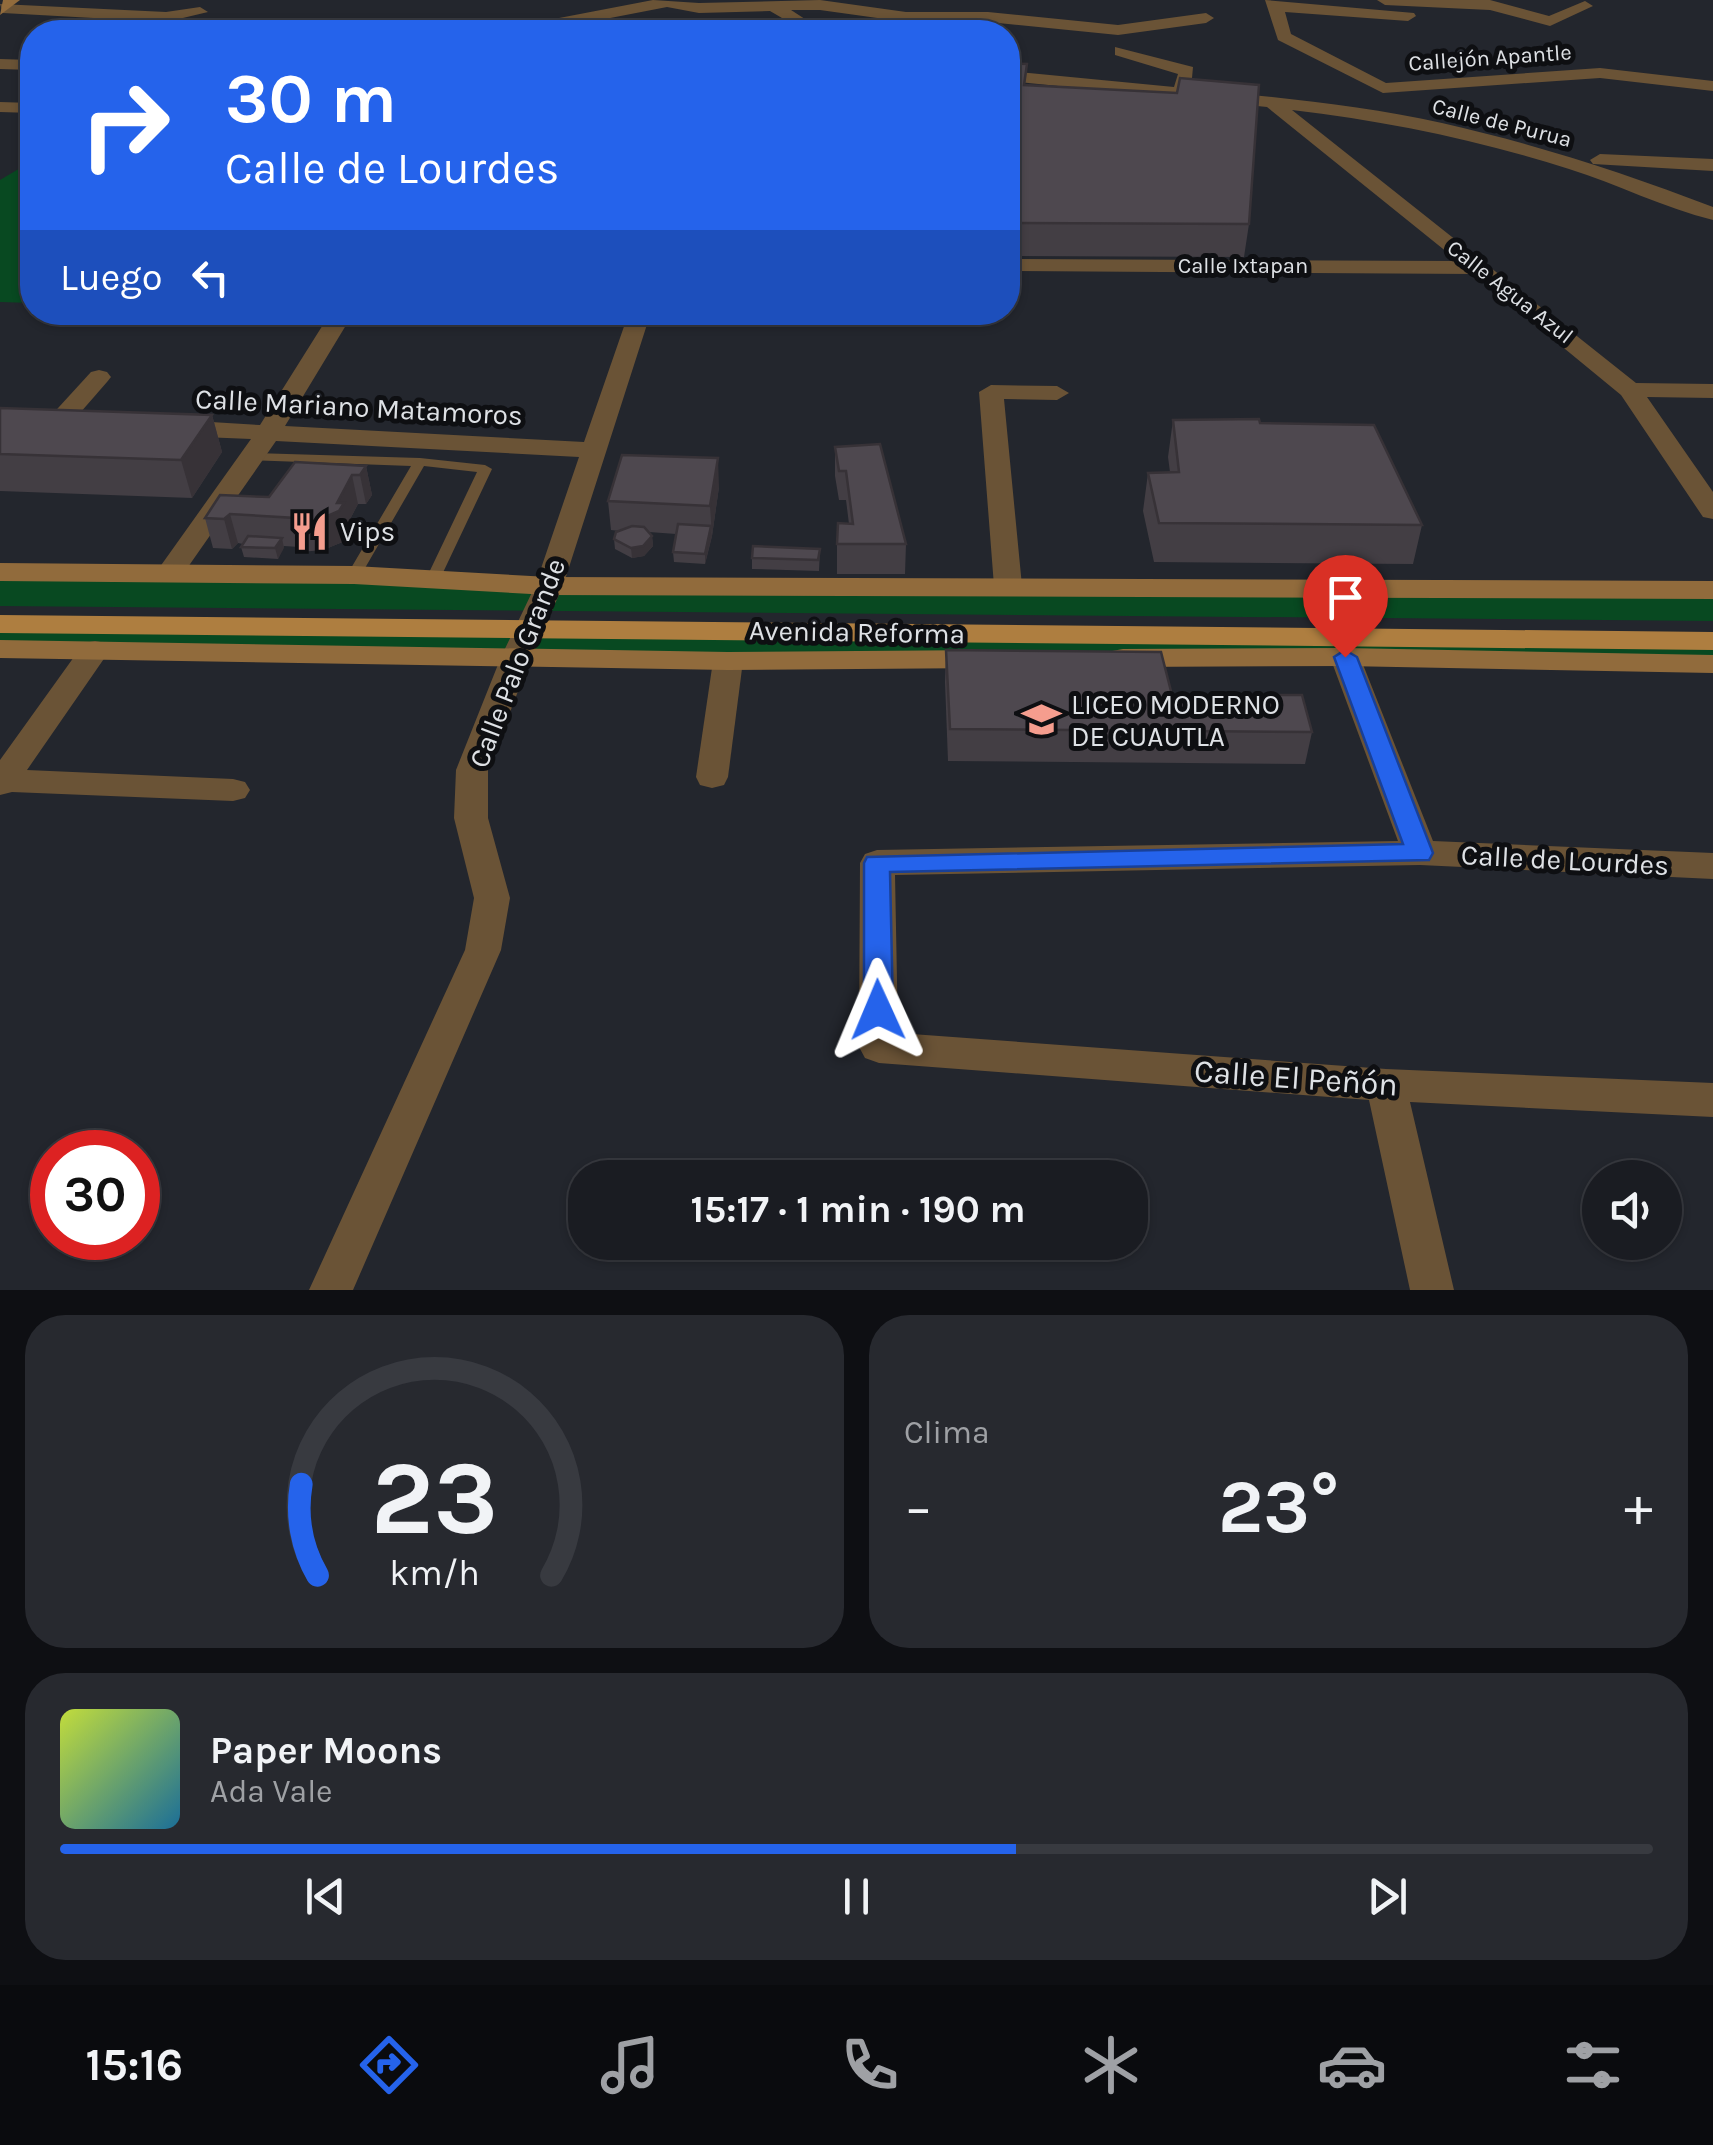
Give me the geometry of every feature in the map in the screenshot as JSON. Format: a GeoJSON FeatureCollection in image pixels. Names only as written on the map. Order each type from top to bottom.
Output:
{"type":"FeatureCollection","features":[{"type":"Feature","properties":{"kind":"main road","name":"Avenida Reforma"},"geometry":{"type":"LineString","coordinates":[[0,606],[533,621],[1713,640]]}},
{"type":"Feature","properties":{"kind":"main road","name":"Avenida Reforma"},"geometry":{"type":"LineString","coordinates":[[0,624],[1713,620]]}},
{"type":"Feature","properties":{"kind":"street"},"geometry":{"type":"LineString","coordinates":[[1002,18],[1003,0]]}},
{"type":"Feature","properties":{"kind":"street"},"geometry":{"type":"LineString","coordinates":[[1385,0],[1443,12]]}},
{"type":"Feature","properties":{"kind":"street"},"geometry":{"type":"LineString","coordinates":[[572,20],[665,1],[699,8],[820,5],[906,18],[1002,18],[1118,30],[1206,18]]}},
{"type":"Feature","properties":{"kind":"street"},"geometry":{"type":"LineString","coordinates":[[1350,112],[1382,88],[1284,38],[1275,3],[1443,12],[1490,5],[1550,21],[1585,6]]}},
{"type":"Feature","properties":{"kind":"street"},"geometry":{"type":"LineString","coordinates":[[778,4],[800,20]]}},
{"type":"Feature","properties":{"kind":"street"},"geometry":{"type":"LineString","coordinates":[[5,6],[166,18],[200,12]]}},
{"type":"Feature","properties":{"kind":"street"},"geometry":{"type":"LineString","coordinates":[[1120,51],[1187,71],[1181,95]]}},
{"type":"Feature","properties":{"kind":"street","name":"Callejón Apantle"},"geometry":{"type":"LineString","coordinates":[[1382,88],[1600,74],[1713,86]]}},
{"type":"Feature","properties":{"kind":"street","name":"Calle de Purua"},"geometry":{"type":"LineString","coordinates":[[1020,77],[1350,112],[1552,157],[1618,176],[1713,214]]}},
{"type":"Feature","properties":{"kind":"street","name":"Calle Agua Azul"},"geometry":{"type":"LineString","coordinates":[[1274,105],[1630,390],[1713,511]]}},
{"type":"Feature","properties":{"kind":"street"},"geometry":{"type":"LineString","coordinates":[[1552,157],[1713,164]]}},
{"type":"Feature","properties":{"kind":"street","name":"Calle Ixtapan"},"geometry":{"type":"LineString","coordinates":[[1020,265],[1478,268]]}},
{"type":"Feature","properties":{"kind":"street"},"geometry":{"type":"LineString","coordinates":[[171,572],[253,457],[335,325]]}},
{"type":"Feature","properties":{"kind":"street","name":"Calle Palo Grande"},"geometry":{"type":"LineString","coordinates":[[331,1290],[483,950],[492,898],[472,818],[472,770],[533,621],[596,450],[636,325]]}},
{"type":"Feature","properties":{"kind":"street"},"geometry":{"type":"LineString","coordinates":[[96,425],[48,424],[99,377]]}},
{"type":"Feature","properties":{"kind":"street"},"geometry":{"type":"LineString","coordinates":[[1630,390],[1713,390]]}},
{"type":"Feature","properties":{"kind":"street"},"geometry":{"type":"LineString","coordinates":[[1008,586],[991,392],[1057,393]]}},
{"type":"Feature","properties":{"kind":"street","name":"Calle Mariano Matamoros"},"geometry":{"type":"LineString","coordinates":[[154,427],[596,450]]}},
{"type":"Feature","properties":{"kind":"street"},"geometry":{"type":"LineString","coordinates":[[0,572],[354,575],[432,581],[533,621],[728,661],[1345,657],[1713,664]]}},
{"type":"Feature","properties":{"kind":"street"},"geometry":{"type":"LineString","coordinates":[[0,650],[95,650],[1008,586],[1713,590]]}},
{"type":"Feature","properties":{"kind":"street"},"geometry":{"type":"LineString","coordinates":[[1,782],[95,650]]}},
{"type":"Feature","properties":{"kind":"street"},"geometry":{"type":"LineString","coordinates":[[1345,657],[1420,853]]}},
{"type":"Feature","properties":{"kind":"street"},"geometry":{"type":"LineString","coordinates":[[712,777],[728,661]]}},
{"type":"Feature","properties":{"kind":"street"},"geometry":{"type":"LineString","coordinates":[[1,782],[233,790]]}},
{"type":"Feature","properties":{"kind":"street","name":"Calle de Lourdes"},"geometry":{"type":"LineString","coordinates":[[879,1047],[877,863],[1420,853],[1713,866]]}},
{"type":"Feature","properties":{"kind":"street","name":"Calle El Peñón"},"geometry":{"type":"LineString","coordinates":[[879,1047],[1386,1085],[1713,1100]]}},
{"type":"Feature","properties":{"kind":"street"},"geometry":{"type":"LineString","coordinates":[[1386,1085],[1432,1290]]}},
{"type":"Feature","properties":{"kind":"lane"},"geometry":{"type":"LineString","coordinates":[[253,457],[420,462],[485,469],[432,581]]}},
{"type":"Feature","properties":{"kind":"lane"},"geometry":{"type":"LineString","coordinates":[[354,575],[420,462]]}},
{"type":"Feature","properties":{"kind":"green space"},"geometry":{"type":"Polygon","coordinates":[[[20,168],[20,303],[0,302],[0,180],[20,168]]]}},
{"type":"Feature","properties":{"kind":"green space"},"geometry":{"type":"Polygon","coordinates":[[[0,572],[1713,590],[1713,621],[0,606],[0,572]]]}},
{"type":"Feature","properties":{"kind":"green space"},"geometry":{"type":"Polygon","coordinates":[[[0,624],[1713,641],[1713,664],[0,649],[0,624]]]}},
{"type":"Feature","properties":{"kind":"building"},"geometry":{"type":"Polygon","coordinates":[[[1020,64],[1027,64],[1024,85],[1177,93],[1180,78],[1259,85],[1249,224],[1020,223],[1020,64]]]}},
{"type":"Feature","properties":{"kind":"building"},"geometry":{"type":"Polygon","coordinates":[[[0,408],[212,415],[181,460],[0,454],[0,408]]]}},
{"type":"Feature","properties":{"kind":"building"},"geometry":{"type":"Polygon","coordinates":[[[1259,419],[1260,423],[1374,425],[1422,525],[1159,523],[1148,473],[1179,472],[1173,420],[1259,419]]]}},
{"type":"Feature","properties":{"kind":"building"},"geometry":{"type":"Polygon","coordinates":[[[880,444],[906,544],[837,544],[838,523],[853,524],[846,471],[839,471],[835,447],[880,444]]]}},
{"type":"Feature","properties":{"kind":"building"},"geometry":{"type":"Polygon","coordinates":[[[622,455],[718,458],[710,506],[608,501],[622,455]]]}},
{"type":"Feature","properties":{"kind":"building"},"geometry":{"type":"Polygon","coordinates":[[[295,462],[366,466],[360,475],[352,475],[337,503],[344,503],[339,511],[316,521],[230,514],[224,519],[205,518],[220,495],[269,497],[295,462]]]}},
{"type":"Feature","properties":{"kind":"building"},"geometry":{"type":"Polygon","coordinates":[[[678,524],[711,526],[705,554],[673,552],[678,524]]]}},
{"type":"Feature","properties":{"kind":"building"},"geometry":{"type":"Polygon","coordinates":[[[632,526],[644,527],[652,536],[643,546],[631,548],[614,539],[616,532],[632,526]]]}},
{"type":"Feature","properties":{"kind":"building"},"geometry":{"type":"Polygon","coordinates":[[[248,536],[282,538],[275,548],[241,547],[248,536]]]}},
{"type":"Feature","properties":{"kind":"building"},"geometry":{"type":"Polygon","coordinates":[[[753,546],[820,549],[818,560],[752,558],[753,546]]]}},
{"type":"Feature","properties":{"kind":"building"},"geometry":{"type":"Polygon","coordinates":[[[946,650],[1161,652],[1172,695],[1302,695],[1312,732],[950,729],[946,650]]]}},
{"type":"Feature","properties":{"kind":"place","name":"Vips"},"geometry":{"type":"Point","coordinates":[310,531]}},
{"type":"Feature","properties":{"kind":"place","name":"LICEO MODERNO DE CUAUTLA"},"geometry":{"type":"Point","coordinates":[1041,720]}},
{"type":"Feature","properties":{"kind":"route"},"geometry":{"type":"LineString","coordinates":[[878,1010],[877,863],[1420,853],[1345,657]]}}]}
